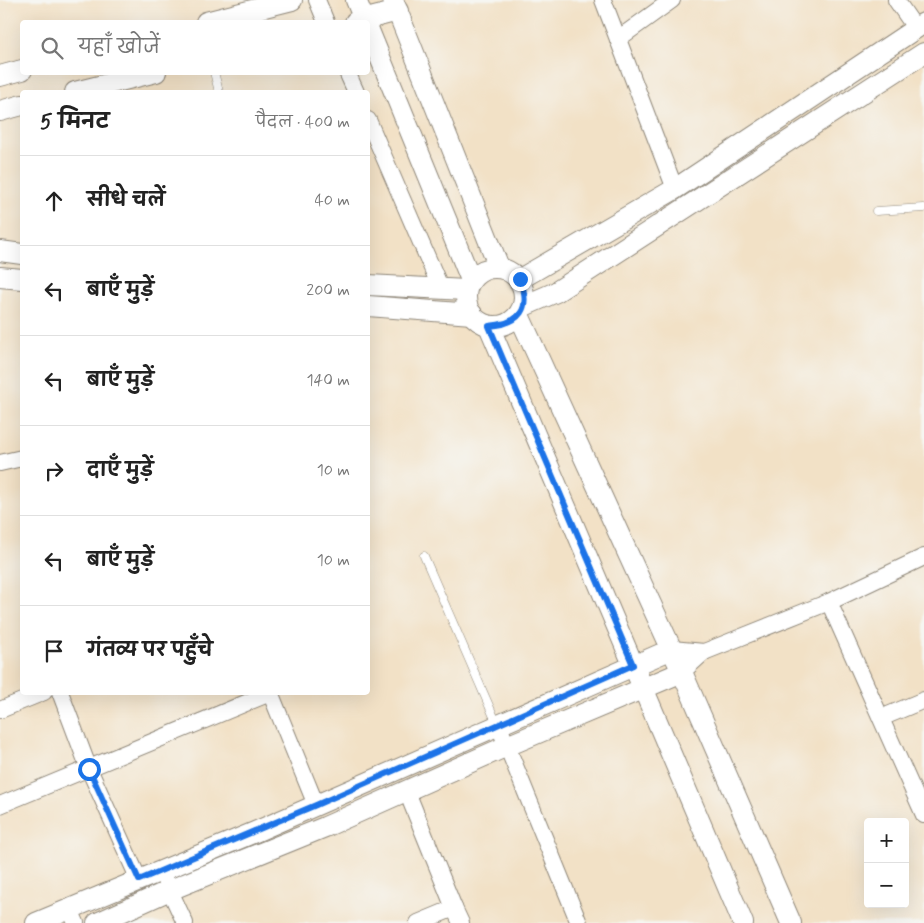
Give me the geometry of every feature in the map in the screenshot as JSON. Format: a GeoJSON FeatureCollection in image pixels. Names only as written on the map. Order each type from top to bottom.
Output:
{"type":"FeatureCollection","features":[{"type":"Feature","properties":{"kind":"street"},"geometry":{"type":"LineString","coordinates":[[214,20],[292,0]]}},
{"type":"Feature","properties":{"kind":"street"},"geometry":{"type":"LineString","coordinates":[[317,0],[325,20]]}},
{"type":"Feature","properties":{"kind":"street"},"geometry":{"type":"LineString","coordinates":[[356,0],[362,20]]}},
{"type":"Feature","properties":{"kind":"street"},"geometry":{"type":"LineString","coordinates":[[603,0],[675,189]]}},
{"type":"Feature","properties":{"kind":"street"},"geometry":{"type":"LineString","coordinates":[[618,39],[672,0]]}},
{"type":"Feature","properties":{"kind":"street"},"geometry":{"type":"LineString","coordinates":[[520,279],[675,189],[920,26],[896,0]]}},
{"type":"Feature","properties":{"kind":"street"},"geometry":{"type":"LineString","coordinates":[[369,20],[396,6],[498,267]]}},
{"type":"Feature","properties":{"kind":"street"},"geometry":{"type":"LineString","coordinates":[[370,40],[468,285],[467,305],[474,318],[489,326],[506,325],[521,311],[556,292],[924,52]]}},
{"type":"Feature","properties":{"kind":"street"},"geometry":{"type":"LineString","coordinates":[[0,76],[20,71]]}},
{"type":"Feature","properties":{"kind":"street"},"geometry":{"type":"LineString","coordinates":[[83,90],[144,75]]}},
{"type":"Feature","properties":{"kind":"street"},"geometry":{"type":"LineString","coordinates":[[348,75],[355,90]]}},
{"type":"Feature","properties":{"kind":"street"},"geometry":{"type":"LineString","coordinates":[[0,111],[20,106]]}},
{"type":"Feature","properties":{"kind":"street"},"geometry":{"type":"LineString","coordinates":[[370,125],[441,289]]}},
{"type":"Feature","properties":{"kind":"street"},"geometry":{"type":"LineString","coordinates":[[0,251],[20,254]]}},
{"type":"Feature","properties":{"kind":"street"},"geometry":{"type":"LineString","coordinates":[[370,285],[441,289],[468,285],[483,270],[498,267],[510,271],[520,279],[525,292],[521,311],[672,649],[791,923]]}},
{"type":"Feature","properties":{"kind":"street"},"geometry":{"type":"LineString","coordinates":[[0,277],[20,279]]}},
{"type":"Feature","properties":{"kind":"street"},"geometry":{"type":"LineString","coordinates":[[370,306],[472,314]]}},
{"type":"Feature","properties":{"kind":"street"},"geometry":{"type":"LineString","coordinates":[[489,326],[743,923]]}},
{"type":"Feature","properties":{"kind":"street"},"geometry":{"type":"LineString","coordinates":[[0,463],[20,458]]}},
{"type":"Feature","properties":{"kind":"street"},"geometry":{"type":"LineString","coordinates":[[97,923],[170,890],[407,792],[507,746],[644,689],[682,672],[704,652],[828,602],[924,557]]}},
{"type":"Feature","properties":{"kind":"street"},"geometry":{"type":"LineString","coordinates":[[828,602],[924,815]]}},
{"type":"Feature","properties":{"kind":"street"},"geometry":{"type":"LineString","coordinates":[[36,923],[73,916],[139,880],[316,805],[672,649],[704,652]]}},
{"type":"Feature","properties":{"kind":"street"},"geometry":{"type":"LineString","coordinates":[[0,710],[37,695]]}},
{"type":"Feature","properties":{"kind":"street"},"geometry":{"type":"LineString","coordinates":[[61,695],[89,769],[139,880]]}},
{"type":"Feature","properties":{"kind":"street"},"geometry":{"type":"LineString","coordinates":[[0,805],[265,695]]}},
{"type":"Feature","properties":{"kind":"street"},"geometry":{"type":"LineString","coordinates":[[271,695],[316,805]]}},
{"type":"Feature","properties":{"kind":"street"},"geometry":{"type":"LineString","coordinates":[[881,718],[924,700]]}},
{"type":"Feature","properties":{"kind":"street"},"geometry":{"type":"LineString","coordinates":[[498,724],[579,923]]}},
{"type":"Feature","properties":{"kind":"street"},"geometry":{"type":"LineString","coordinates":[[407,792],[458,916],[418,923]]}},
{"type":"Feature","properties":{"kind":"street"},"geometry":{"type":"LineString","coordinates":[[161,871],[184,923]]}},
{"type":"Feature","properties":{"kind":"lane"},"geometry":{"type":"LineString","coordinates":[[215,75],[218,90]]}},
{"type":"Feature","properties":{"kind":"lane"},"geometry":{"type":"LineString","coordinates":[[876,211],[924,208]]}},
{"type":"Feature","properties":{"kind":"lane"},"geometry":{"type":"LineString","coordinates":[[424,556],[498,724]]}},
{"type":"Feature","properties":{"kind":"route"},"geometry":{"type":"LineString","coordinates":[[89,769],[139,880],[255,832],[633,665],[489,326],[506,325],[519,315],[524,306],[525,292],[520,279]]}}]}
